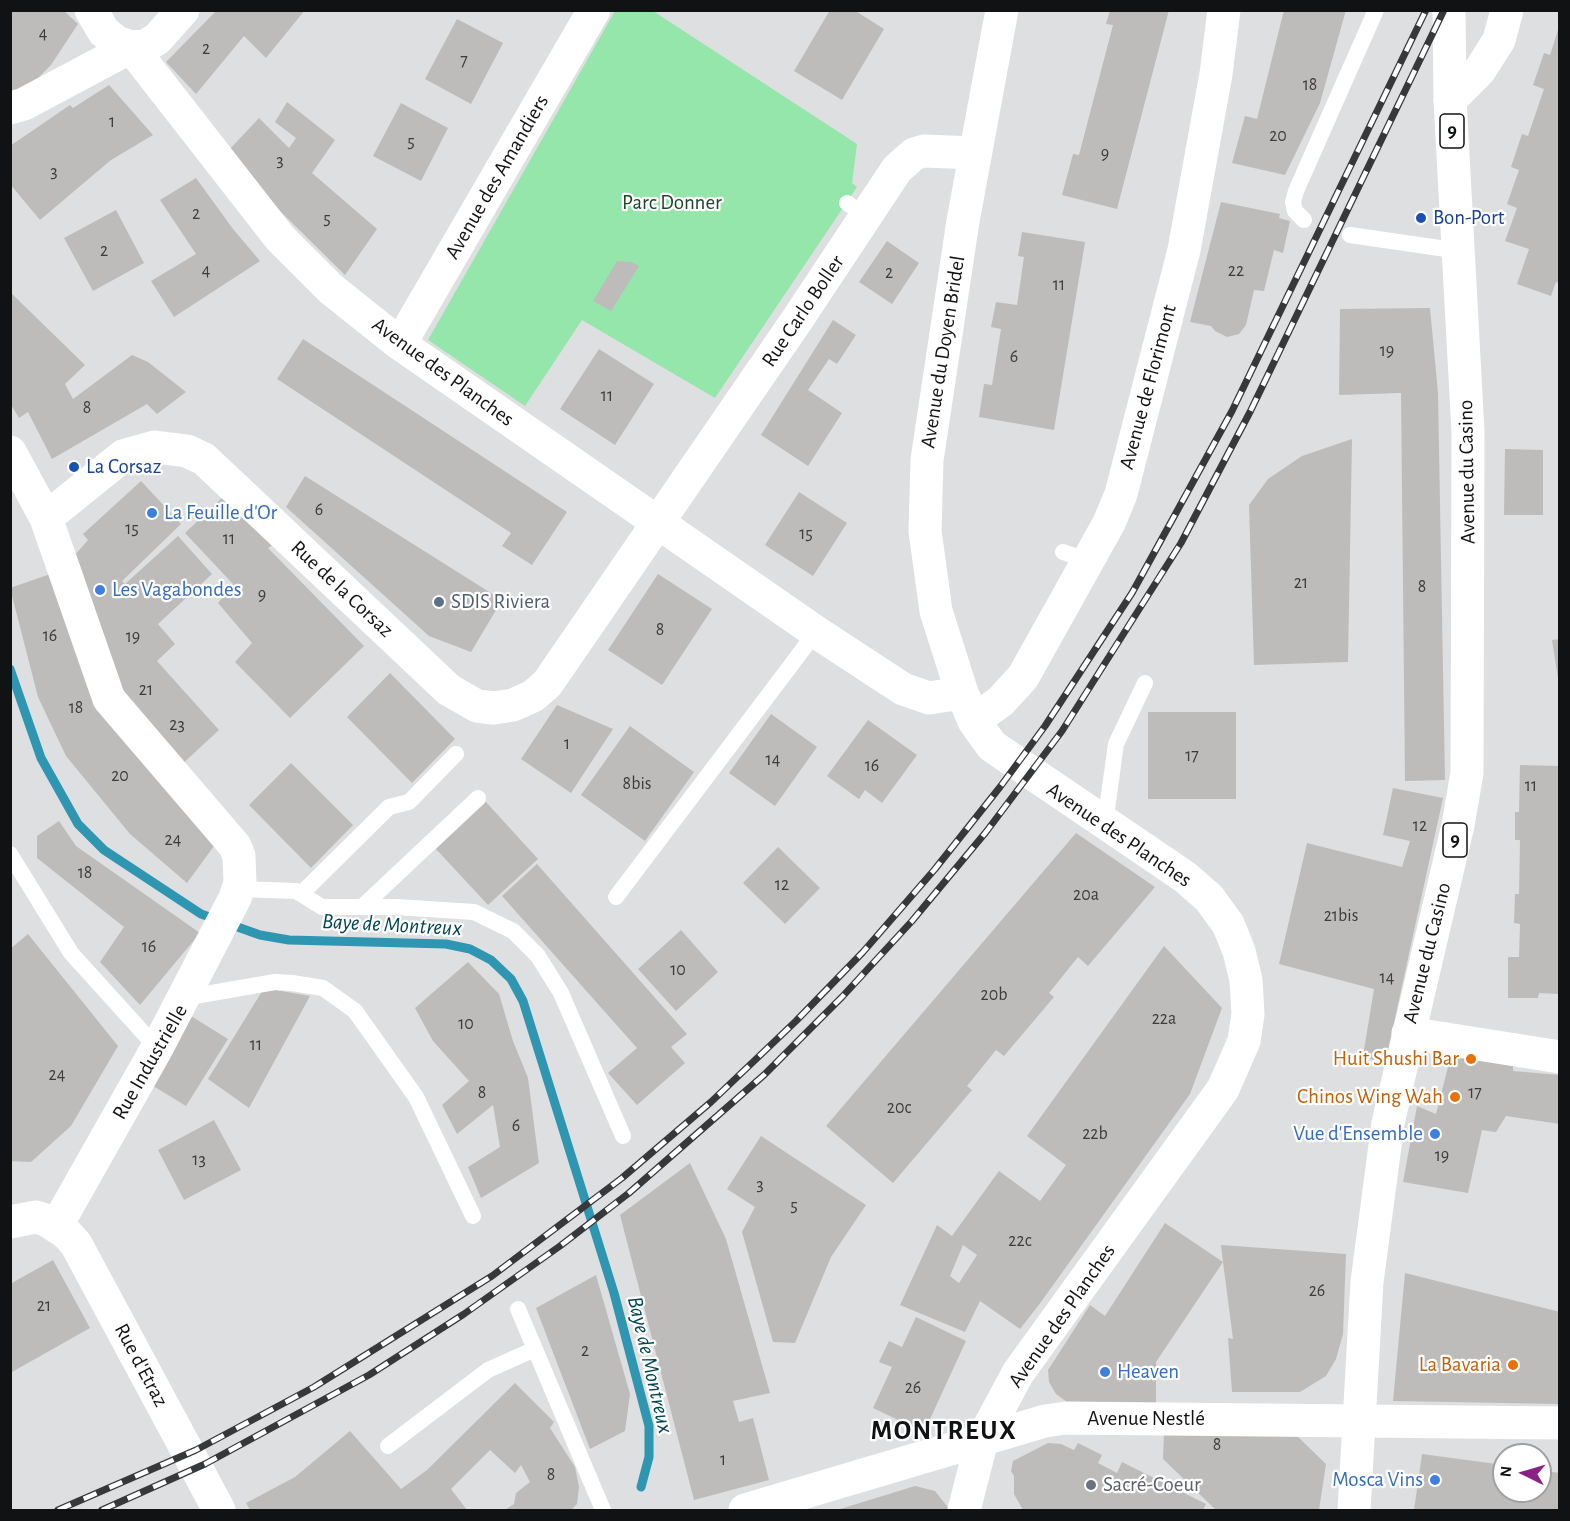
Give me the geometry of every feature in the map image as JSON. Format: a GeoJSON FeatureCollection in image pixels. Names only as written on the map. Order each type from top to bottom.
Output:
{"type":"FeatureCollection","features":[{"type":"Feature","properties":{"kind":"street"},"geometry":{"type":"LineString","coordinates":[[91,10],[104,32],[117,42],[131,47],[145,46],[157,39],[183,10]]}},
{"type":"Feature","properties":{"kind":"street","name":"Avenue des Amandiers"},"geometry":{"type":"LineString","coordinates":[[400,344],[594,10]]}},
{"type":"Feature","properties":{"kind":"street","name":"Avenue du Doyen Bridel"},"geometry":{"type":"LineString","coordinates":[[968,707],[936,611],[925,531],[926,472],[975,153],[1002,10]]}},
{"type":"Feature","properties":{"kind":"street","name":"Avenue de Florimont"},"geometry":{"type":"LineString","coordinates":[[968,707],[1001,701],[1023,677],[1076,556],[1109,523],[1121,494],[1184,250],[1216,74],[1224,10]]}},
{"type":"Feature","properties":{"kind":"street","name":"9"},"geometry":{"type":"LineString","coordinates":[[1449,10],[1450,100],[1460,250]]}},
{"type":"Feature","properties":{"kind":"street"},"geometry":{"type":"LineString","coordinates":[[1450,100],[1480,70],[1499,40],[1507,10]]}},
{"type":"Feature","properties":{"kind":"street"},"geometry":{"type":"LineString","coordinates":[[10,108],[24,104],[131,47]]}},
{"type":"Feature","properties":{"kind":"street","name":"Avenue des Planches"},"geometry":{"type":"LineString","coordinates":[[131,47],[280,238],[332,289],[400,344],[816,632],[917,695],[968,707],[983,735],[1000,753],[1185,877],[1209,898],[1228,924],[1246,980],[1248,1014],[1244,1041],[1223,1089],[1018,1373],[982,1440],[964,1510]]}},
{"type":"Feature","properties":{"kind":"street","name":"Rue Carlo Boller"},"geometry":{"type":"LineString","coordinates":[[658,521],[857,210],[914,154],[933,150],[975,153]]}},
{"type":"Feature","properties":{"kind":"street","name":"Avenue du Casino"},"geometry":{"type":"LineString","coordinates":[[1354,1510],[1372,1227],[1388,1123],[1458,825],[1467,773],[1468,432],[1460,250]]}},
{"type":"Feature","properties":{"kind":"street","name":"Rue de la Corsaz"},"geometry":{"type":"LineString","coordinates":[[46,518],[123,456],[155,447],[187,451],[204,459],[449,690],[477,706],[494,708],[513,705],[533,696],[547,684],[658,521]]}},
{"type":"Feature","properties":{"kind":"street"},"geometry":{"type":"LineString","coordinates":[[10,452],[46,518],[109,699],[235,846],[240,867],[236,894],[183,998]]}},
{"type":"Feature","properties":{"kind":"street","name":"Rue Industrielle"},"geometry":{"type":"LineString","coordinates":[[57,1225],[183,998]]}},
{"type":"Feature","properties":{"kind":"street"},"geometry":{"type":"LineString","coordinates":[[1408,1033],[1560,1058]]}},
{"type":"Feature","properties":{"kind":"street"},"geometry":{"type":"LineString","coordinates":[[10,1222],[36,1217],[57,1225]]}},
{"type":"Feature","properties":{"kind":"street","name":"Rue d'Etraz"},"geometry":{"type":"LineString","coordinates":[[57,1225],[76,1244],[214,1503]]}},
{"type":"Feature","properties":{"kind":"street","name":"Avenue Nestlé"},"geometry":{"type":"LineString","coordinates":[[745,1510],[1045,1421],[1066,1418],[1560,1424]]}},
{"type":"Feature","properties":{"kind":"lane"},"geometry":{"type":"LineString","coordinates":[[1304,220],[1294,211],[1293,202],[1296,191],[1376,10]]}},
{"type":"Feature","properties":{"kind":"lane"},"geometry":{"type":"LineString","coordinates":[[1350,235],[1460,250]]}},
{"type":"Feature","properties":{"kind":"lane"},"geometry":{"type":"LineString","coordinates":[[616,897],[816,632]]}},
{"type":"Feature","properties":{"kind":"lane"},"geometry":{"type":"LineString","coordinates":[[1105,824],[1116,744],[1145,683]]}},
{"type":"Feature","properties":{"kind":"lane"},"geometry":{"type":"LineString","coordinates":[[302,894],[389,807],[409,802],[456,754]]}},
{"type":"Feature","properties":{"kind":"lane"},"geometry":{"type":"LineString","coordinates":[[362,907],[478,798]]}},
{"type":"Feature","properties":{"kind":"lane"},"geometry":{"type":"LineString","coordinates":[[10,854],[71,953],[157,1048]]}},
{"type":"Feature","properties":{"kind":"lane"},"geometry":{"type":"LineString","coordinates":[[236,894],[296,891],[322,908],[362,907],[474,912],[513,931],[538,956],[561,993],[623,1136]]}},
{"type":"Feature","properties":{"kind":"lane","name":"Rue Industrielle"},"geometry":{"type":"LineString","coordinates":[[183,998],[275,982],[323,988],[355,1011],[416,1097],[436,1153],[473,1216]]}},
{"type":"Feature","properties":{"kind":"lane"},"geometry":{"type":"LineString","coordinates":[[518,1309],[603,1510]]}},
{"type":"Feature","properties":{"kind":"lane"},"geometry":{"type":"LineString","coordinates":[[388,1446],[488,1370],[535,1349]]}},
{"type":"Feature","properties":{"kind":"green space","name":"Parc Donner"},"geometry":{"type":"Polygon","coordinates":[[[615,11],[653,11],[857,144],[852,183],[857,187],[715,398],[582,320],[525,406],[428,340],[615,11]]]}},
{"type":"Feature","properties":{"kind":"building"},"geometry":{"type":"Polygon","coordinates":[[[10,10],[63,10],[78,24],[51,65],[29,87],[10,92],[10,10]]]}},
{"type":"Feature","properties":{"kind":"building"},"geometry":{"type":"Polygon","coordinates":[[[217,10],[305,10],[266,58],[244,36],[196,94],[166,62],[217,10]]]}},
{"type":"Feature","properties":{"kind":"building"},"geometry":{"type":"Polygon","coordinates":[[[830,10],[854,10],[884,29],[842,100],[794,71],[830,10]]]}},
{"type":"Feature","properties":{"kind":"building"},"geometry":{"type":"Polygon","coordinates":[[[1110,10],[1169,10],[1117,209],[1062,195],[1073,154],[1079,155],[1113,25],[1106,24],[1110,10]]]}},
{"type":"Feature","properties":{"kind":"building"},"geometry":{"type":"Polygon","coordinates":[[[1284,10],[1346,10],[1320,103],[1285,175],[1232,163],[1245,116],[1257,119],[1284,10]]]}},
{"type":"Feature","properties":{"kind":"building"},"geometry":{"type":"Polygon","coordinates":[[[457,19],[503,43],[471,104],[425,79],[457,19]]]}},
{"type":"Feature","properties":{"kind":"building"},"geometry":{"type":"Polygon","coordinates":[[[1559,27],[1560,283],[1556,282],[1551,296],[1517,284],[1529,249],[1505,241],[1517,208],[1507,204],[1519,170],[1511,167],[1522,134],[1528,136],[1544,89],[1533,85],[1544,53],[1550,55],[1559,27]]]}},
{"type":"Feature","properties":{"kind":"building"},"geometry":{"type":"Polygon","coordinates":[[[109,85],[153,135],[111,160],[40,220],[10,184],[10,146],[70,105],[73,108],[109,85]]]}},
{"type":"Feature","properties":{"kind":"building"},"geometry":{"type":"Polygon","coordinates":[[[287,102],[335,140],[312,173],[377,229],[345,275],[279,210],[229,150],[259,118],[289,148],[296,138],[275,122],[287,102]]]}},
{"type":"Feature","properties":{"kind":"building"},"geometry":{"type":"Polygon","coordinates":[[[401,103],[448,128],[421,181],[373,156],[401,103]]]}},
{"type":"Feature","properties":{"kind":"building"},"geometry":{"type":"Polygon","coordinates":[[[196,178],[233,229],[260,261],[174,317],[151,281],[196,254],[160,200],[196,178]]]}},
{"type":"Feature","properties":{"kind":"building"},"geometry":{"type":"Polygon","coordinates":[[[1221,202],[1280,214],[1279,218],[1290,221],[1283,253],[1274,250],[1264,291],[1254,290],[1246,325],[1239,334],[1227,337],[1215,331],[1211,326],[1190,322],[1221,202]]]}},
{"type":"Feature","properties":{"kind":"building"},"geometry":{"type":"Polygon","coordinates":[[[116,210],[144,263],[93,291],[64,238],[116,210]]]}},
{"type":"Feature","properties":{"kind":"building"},"geometry":{"type":"Polygon","coordinates":[[[1022,232],[1085,242],[1054,430],[979,417],[984,384],[992,385],[1001,329],[991,327],[996,302],[1017,305],[1024,257],[1018,256],[1022,232]]]}},
{"type":"Feature","properties":{"kind":"building"},"geometry":{"type":"Polygon","coordinates":[[[887,241],[919,263],[892,304],[859,282],[887,241]]]}},
{"type":"Feature","properties":{"kind":"building"},"geometry":{"type":"Polygon","coordinates":[[[617,261],[631,262],[639,266],[611,311],[593,301],[617,261]]]}},
{"type":"Feature","properties":{"kind":"building"},"geometry":{"type":"Polygon","coordinates":[[[10,292],[85,365],[65,384],[73,399],[132,355],[148,362],[186,392],[157,414],[147,404],[52,459],[28,412],[19,418],[10,403],[10,292]]]}},
{"type":"Feature","properties":{"kind":"building"},"geometry":{"type":"Polygon","coordinates":[[[1430,308],[1438,393],[1445,780],[1405,781],[1401,393],[1339,395],[1340,309],[1430,308]]]}},
{"type":"Feature","properties":{"kind":"building"},"geometry":{"type":"Polygon","coordinates":[[[833,320],[856,335],[837,364],[829,359],[808,390],[842,413],[808,466],[761,435],[833,320]]]}},
{"type":"Feature","properties":{"kind":"building"},"geometry":{"type":"Polygon","coordinates":[[[303,339],[567,512],[532,565],[502,546],[511,533],[277,379],[303,339]]]}},
{"type":"Feature","properties":{"kind":"building"},"geometry":{"type":"Polygon","coordinates":[[[599,349],[654,384],[615,445],[560,409],[599,349]]]}},
{"type":"Feature","properties":{"kind":"building"},"geometry":{"type":"Polygon","coordinates":[[[1352,439],[1348,662],[1254,665],[1249,505],[1268,479],[1302,456],[1352,439]]]}},
{"type":"Feature","properties":{"kind":"building"},"geometry":{"type":"Polygon","coordinates":[[[1505,449],[1543,450],[1543,515],[1504,515],[1505,449]]]}},
{"type":"Feature","properties":{"kind":"building"},"geometry":{"type":"Polygon","coordinates":[[[305,476],[502,600],[471,652],[429,636],[286,507],[305,476]]]}},
{"type":"Feature","properties":{"kind":"building"},"geometry":{"type":"Polygon","coordinates":[[[141,481],[181,524],[122,581],[125,584],[178,536],[212,574],[158,624],[175,644],[157,661],[219,730],[178,768],[113,696],[73,557],[88,540],[83,534],[141,481]]]}},
{"type":"Feature","properties":{"kind":"building"},"geometry":{"type":"Polygon","coordinates":[[[799,492],[847,523],[813,576],[765,545],[799,492]]]}},
{"type":"Feature","properties":{"kind":"building"},"geometry":{"type":"Polygon","coordinates":[[[225,495],[273,545],[268,548],[364,646],[290,718],[235,662],[252,643],[218,603],[233,584],[185,533],[225,495]]]}},
{"type":"Feature","properties":{"kind":"building"},"geometry":{"type":"Polygon","coordinates":[[[59,571],[114,719],[214,846],[187,883],[130,834],[66,756],[38,697],[10,588],[59,571]]]}},
{"type":"Feature","properties":{"kind":"building"},"geometry":{"type":"Polygon","coordinates":[[[658,574],[712,609],[662,685],[608,650],[658,574]]]}},
{"type":"Feature","properties":{"kind":"building"},"geometry":{"type":"Polygon","coordinates":[[[1560,639],[1560,678],[1558,678],[1552,640],[1560,639]]]}},
{"type":"Feature","properties":{"kind":"building"},"geometry":{"type":"Polygon","coordinates":[[[390,673],[455,739],[412,783],[347,717],[390,673]]]}},
{"type":"Feature","properties":{"kind":"building"},"geometry":{"type":"Polygon","coordinates":[[[557,705],[613,729],[571,793],[521,759],[557,705]]]}},
{"type":"Feature","properties":{"kind":"building"},"geometry":{"type":"Polygon","coordinates":[[[1148,712],[1236,712],[1236,799],[1148,799],[1148,712]]]}},
{"type":"Feature","properties":{"kind":"building"},"geometry":{"type":"Polygon","coordinates":[[[771,714],[817,747],[775,806],[729,773],[771,714]]]}},
{"type":"Feature","properties":{"kind":"building"},"geometry":{"type":"Polygon","coordinates":[[[868,720],[917,755],[882,803],[865,790],[859,799],[827,776],[868,720]]]}},
{"type":"Feature","properties":{"kind":"building"},"geometry":{"type":"Polygon","coordinates":[[[630,726],[694,772],[645,841],[581,795],[630,726]]]}},
{"type":"Feature","properties":{"kind":"building"},"geometry":{"type":"Polygon","coordinates":[[[291,763],[353,825],[311,868],[249,805],[291,763]]]}},
{"type":"Feature","properties":{"kind":"building"},"geometry":{"type":"Polygon","coordinates":[[[1520,765],[1560,766],[1560,994],[1539,993],[1538,998],[1508,998],[1508,957],[1519,957],[1520,924],[1514,923],[1515,894],[1519,894],[1520,840],[1515,840],[1515,812],[1519,812],[1520,765]]]}},
{"type":"Feature","properties":{"kind":"building"},"geometry":{"type":"Polygon","coordinates":[[[1393,788],[1443,798],[1385,1064],[1363,1056],[1374,989],[1279,964],[1307,843],[1402,867],[1410,841],[1383,835],[1393,788]]]}},
{"type":"Feature","properties":{"kind":"building"},"geometry":{"type":"Polygon","coordinates":[[[486,802],[538,859],[488,905],[436,849],[486,802]]]}},
{"type":"Feature","properties":{"kind":"building"},"geometry":{"type":"Polygon","coordinates":[[[59,821],[76,846],[200,933],[140,1005],[100,962],[124,927],[37,858],[37,836],[59,821]]]}},
{"type":"Feature","properties":{"kind":"building"},"geometry":{"type":"Polygon","coordinates":[[[1076,833],[1155,887],[1088,966],[1078,957],[1049,993],[1054,997],[1004,1056],[996,1050],[967,1086],[972,1090],[893,1183],[826,1126],[1076,833]]]}},
{"type":"Feature","properties":{"kind":"building"},"geometry":{"type":"Polygon","coordinates":[[[778,847],[820,888],[785,924],[743,883],[778,847]]]}},
{"type":"Feature","properties":{"kind":"building"},"geometry":{"type":"Polygon","coordinates":[[[537,864],[687,1034],[671,1047],[685,1063],[637,1105],[608,1073],[637,1048],[502,896],[537,864]]]}},
{"type":"Feature","properties":{"kind":"building"},"geometry":{"type":"Polygon","coordinates":[[[681,930],[718,972],[676,1011],[638,969],[681,930]]]}},
{"type":"Feature","properties":{"kind":"building"},"geometry":{"type":"Polygon","coordinates":[[[28,934],[118,1046],[71,1126],[31,1162],[10,1161],[10,949],[28,934]]]}},
{"type":"Feature","properties":{"kind":"building"},"geometry":{"type":"Polygon","coordinates":[[[1164,946],[1222,1008],[1190,1094],[1041,1302],[1020,1329],[980,1301],[965,1332],[900,1305],[937,1225],[952,1236],[999,1171],[1040,1201],[1066,1165],[1027,1136],[1164,946]],[[963,1245],[950,1276],[959,1283],[977,1255],[963,1245]]]}},
{"type":"Feature","properties":{"kind":"building"},"geometry":{"type":"Polygon","coordinates":[[[468,962],[499,994],[513,1041],[528,1078],[539,1163],[481,1198],[468,1167],[500,1147],[493,1105],[457,1134],[442,1105],[469,1081],[433,1041],[415,1008],[468,962]]]}},
{"type":"Feature","properties":{"kind":"building"},"geometry":{"type":"Polygon","coordinates":[[[264,988],[310,996],[249,1108],[208,1079],[264,988]]]}},
{"type":"Feature","properties":{"kind":"building"},"geometry":{"type":"Polygon","coordinates":[[[191,1016],[228,1039],[186,1106],[150,1084],[191,1016]]]}},
{"type":"Feature","properties":{"kind":"building"},"geometry":{"type":"Polygon","coordinates":[[[1452,1051],[1513,1066],[1513,1071],[1560,1075],[1560,1124],[1506,1116],[1496,1132],[1482,1130],[1468,1193],[1403,1182],[1417,1106],[1436,1114],[1452,1051]]]}},
{"type":"Feature","properties":{"kind":"building"},"geometry":{"type":"Polygon","coordinates":[[[214,1120],[241,1170],[184,1200],[158,1150],[214,1120]]]}},
{"type":"Feature","properties":{"kind":"building"},"geometry":{"type":"Polygon","coordinates":[[[761,1136],[866,1205],[831,1257],[795,1343],[773,1342],[742,1232],[755,1207],[727,1189],[761,1136]]]}},
{"type":"Feature","properties":{"kind":"building"},"geometry":{"type":"Polygon","coordinates":[[[690,1163],[726,1239],[770,1393],[733,1401],[739,1422],[753,1418],[769,1480],[694,1500],[620,1215],[690,1163]]]}},
{"type":"Feature","properties":{"kind":"building"},"geometry":{"type":"Polygon","coordinates":[[[1165,1223],[1223,1262],[1156,1362],[1156,1403],[1067,1402],[1056,1394],[1049,1382],[1048,1370],[1090,1305],[1105,1316],[1165,1223]]]}},
{"type":"Feature","properties":{"kind":"building"},"geometry":{"type":"Polygon","coordinates":[[[1221,1245],[1346,1254],[1343,1334],[1336,1359],[1326,1376],[1300,1392],[1232,1392],[1228,1338],[1233,1339],[1221,1245]]]}},
{"type":"Feature","properties":{"kind":"building"},"geometry":{"type":"Polygon","coordinates":[[[53,1260],[90,1328],[12,1372],[10,1284],[53,1260]]]}},
{"type":"Feature","properties":{"kind":"building"},"geometry":{"type":"Polygon","coordinates":[[[1405,1273],[1560,1312],[1560,1404],[1393,1401],[1405,1273]]]}},
{"type":"Feature","properties":{"kind":"building"},"geometry":{"type":"Polygon","coordinates":[[[596,1275],[630,1394],[625,1431],[590,1449],[536,1308],[596,1275]]]}},
{"type":"Feature","properties":{"kind":"building"},"geometry":{"type":"Polygon","coordinates":[[[916,1317],[966,1341],[924,1432],[873,1408],[892,1367],[879,1362],[889,1341],[902,1347],[916,1317]]]}},
{"type":"Feature","properties":{"kind":"building"},"geometry":{"type":"Polygon","coordinates":[[[515,1383],[554,1422],[550,1428],[575,1467],[579,1487],[577,1504],[571,1510],[505,1510],[514,1504],[516,1493],[530,1482],[521,1465],[515,1473],[490,1450],[451,1489],[467,1510],[250,1510],[246,1503],[295,1477],[350,1431],[401,1489],[427,1470],[515,1383]]]}},
{"type":"Feature","properties":{"kind":"building"},"geometry":{"type":"Polygon","coordinates":[[[1164,1431],[1295,1434],[1326,1464],[1319,1510],[1216,1510],[1163,1459],[1164,1431]]]}},
{"type":"Feature","properties":{"kind":"building","name":"Sacré-Coeur"},"geometry":{"type":"Polygon","coordinates":[[[1048,1443],[1061,1444],[1074,1450],[1078,1443],[1102,1455],[1098,1463],[1117,1473],[1122,1462],[1206,1504],[1203,1510],[1023,1510],[1014,1494],[1014,1476],[1011,1471],[1013,1461],[1048,1443]]]}},
{"type":"Feature","properties":{"kind":"building"},"geometry":{"type":"Polygon","coordinates":[[[1422,1454],[1492,1463],[1492,1503],[1552,1503],[1552,1472],[1560,1473],[1560,1510],[1414,1510],[1422,1454]]]}},
{"type":"Feature","properties":{"kind":"building"},"geometry":{"type":"Polygon","coordinates":[[[915,1486],[935,1491],[950,1510],[837,1510],[915,1486]]]}},
{"type":"Feature","properties":{"kind":"waterway","name":"Baye de Montreux"},"geometry":{"type":"LineString","coordinates":[[10,669],[41,758],[78,824],[104,850],[201,914],[260,935],[289,940],[446,944],[470,949],[491,960],[511,979],[523,1001],[614,1293],[649,1426],[649,1457],[641,1487]]}},
{"type":"Feature","properties":{"kind":"railway"},"geometry":{"type":"LineString","coordinates":[[58,1510],[196,1450],[314,1387],[492,1276],[622,1178],[711,1102],[796,1021],[863,952],[935,869],[1000,787],[1045,726],[1132,593],[1232,411],[1426,10]]}},
{"type":"Feature","properties":{"kind":"railway"},"geometry":{"type":"LineString","coordinates":[[102,1510],[205,1464],[369,1375],[464,1314],[560,1246],[629,1193],[764,1075],[842,997],[912,921],[986,832],[1062,731],[1181,543],[1250,412],[1444,10]]}},
{"type":"Feature","properties":{"kind":"place","name":"Bon-Port"},"geometry":{"type":"Point","coordinates":[1421,218]}},
{"type":"Feature","properties":{"kind":"place","name":"La Corsaz"},"geometry":{"type":"Point","coordinates":[74,467]}},
{"type":"Feature","properties":{"kind":"place","name":"La Feuille d'Or"},"geometry":{"type":"Point","coordinates":[152,513]}},
{"type":"Feature","properties":{"kind":"place","name":"Les Vagabondes"},"geometry":{"type":"Point","coordinates":[100,590]}},
{"type":"Feature","properties":{"kind":"place","name":"SDIS Riviera"},"geometry":{"type":"Point","coordinates":[439,602]}},
{"type":"Feature","properties":{"kind":"place","name":"Huit Shushi Bar"},"geometry":{"type":"Point","coordinates":[1471,1059]}},
{"type":"Feature","properties":{"kind":"place","name":"Chinos Wing Wah"},"geometry":{"type":"Point","coordinates":[1455,1097]}},
{"type":"Feature","properties":{"kind":"place","name":"Vue d'Ensemble"},"geometry":{"type":"Point","coordinates":[1435,1134]}},
{"type":"Feature","properties":{"kind":"place","name":"La Bavaria"},"geometry":{"type":"Point","coordinates":[1513,1365]}},
{"type":"Feature","properties":{"kind":"place","name":"Heaven"},"geometry":{"type":"Point","coordinates":[1105,1372]}},
{"type":"Feature","properties":{"kind":"place","name":"Mosca Vins"},"geometry":{"type":"Point","coordinates":[1435,1480]}},
{"type":"Feature","properties":{"kind":"place","name":"Sacré-Coeur"},"geometry":{"type":"Point","coordinates":[1091,1485]}},
{"type":"Feature","properties":{"kind":"district","name":"MONTREUX"},"geometry":{"type":"Point","coordinates":[944,1431]}}]}
